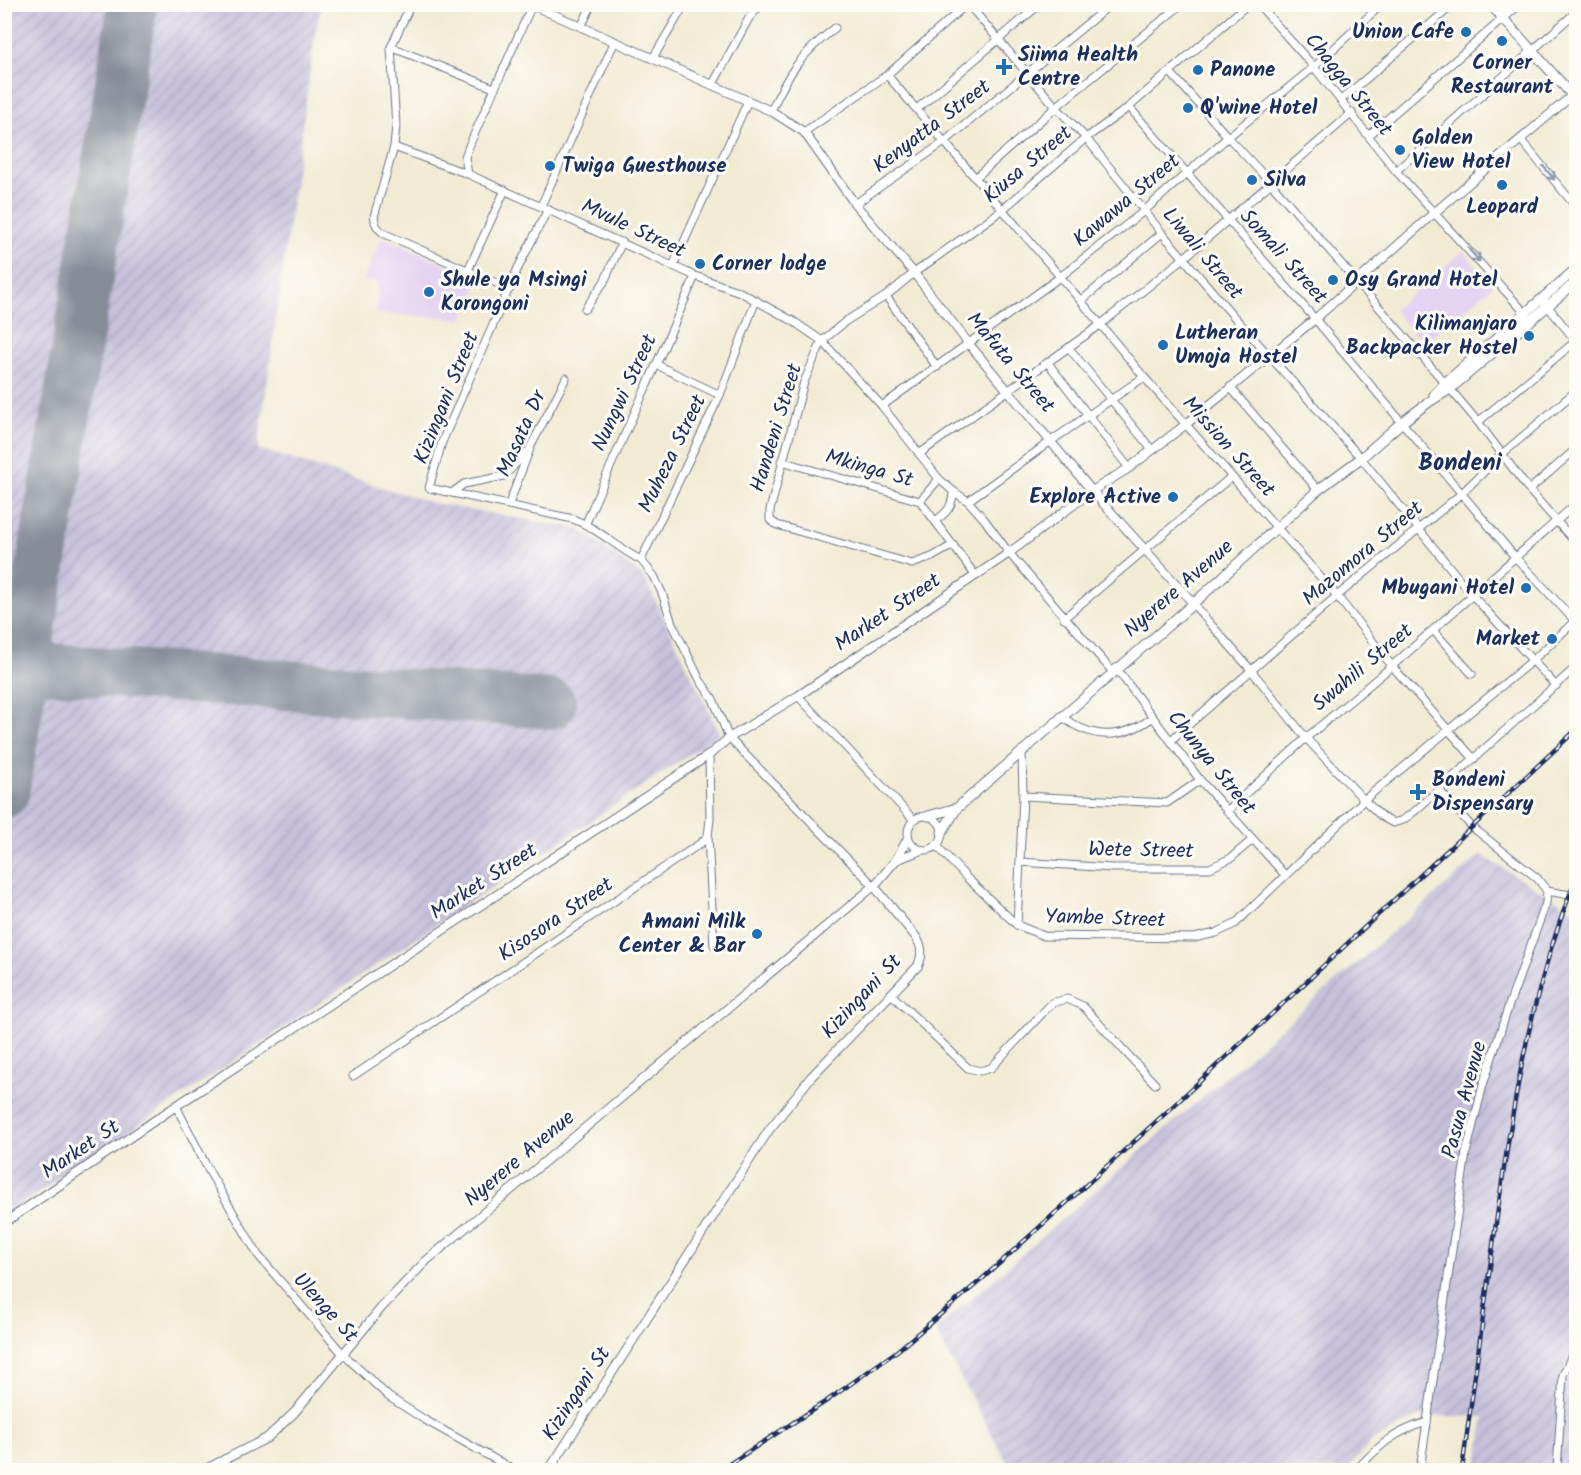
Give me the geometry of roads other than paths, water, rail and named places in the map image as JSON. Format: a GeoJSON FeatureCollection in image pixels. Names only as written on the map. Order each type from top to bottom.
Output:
{"type":"FeatureCollection","features":[{"type":"Feature","properties":{"kind":"main road"},"geometry":{"type":"LineString","coordinates":[[1490,4],[1532,52],[1575,94]]}},
{"type":"Feature","properties":{"kind":"main road"},"geometry":{"type":"LineString","coordinates":[[1544,302],[1576,269]]}},
{"type":"Feature","properties":{"kind":"main road"},"geometry":{"type":"LineString","coordinates":[[1544,302],[1576,282]]}},
{"type":"Feature","properties":{"kind":"main road","name":"Nyerere Avenue"},"geometry":{"type":"LineString","coordinates":[[957,808],[1193,603],[1318,490],[1429,402],[1544,302]]}},
{"type":"Feature","properties":{"kind":"main road"},"geometry":{"type":"LineString","coordinates":[[928,816],[957,808]]}},
{"type":"Feature","properties":{"kind":"main road"},"geometry":{"type":"LineString","coordinates":[[942,832],[957,808]]}},
{"type":"Feature","properties":{"kind":"street"},"geometry":{"type":"LineString","coordinates":[[411,4],[391,47],[396,126],[394,147],[374,219],[377,227],[392,238],[510,289]]}},
{"type":"Feature","properties":{"kind":"street"},"geometry":{"type":"LineString","coordinates":[[581,27],[592,4]]}},
{"type":"Feature","properties":{"kind":"street"},"geometry":{"type":"LineString","coordinates":[[653,58],[685,4]]}},
{"type":"Feature","properties":{"kind":"street"},"geometry":{"type":"LineString","coordinates":[[713,84],[749,18],[762,4]]}},
{"type":"Feature","properties":{"kind":"street"},"geometry":{"type":"LineString","coordinates":[[468,174],[465,157],[531,5],[748,100],[771,111],[807,135],[887,75],[968,4]]}},
{"type":"Feature","properties":{"kind":"street","name":"Liwali Street"},"geometry":{"type":"LineString","coordinates":[[968,4],[1056,107],[1086,138],[1162,233],[1361,458],[1473,596],[1556,686]]}},
{"type":"Feature","properties":{"kind":"street"},"geometry":{"type":"LineString","coordinates":[[916,110],[1040,4]]}},
{"type":"Feature","properties":{"kind":"street","name":"Kenyatta Street"},"geometry":{"type":"LineString","coordinates":[[855,204],[944,142],[1110,4]]}},
{"type":"Feature","properties":{"kind":"street"},"geometry":{"type":"LineString","coordinates":[[975,178],[1056,107],[1182,4]]}},
{"type":"Feature","properties":{"kind":"street","name":"Kiusa Street"},"geometry":{"type":"LineString","coordinates":[[822,342],[846,321],[886,296],[914,273],[1002,210],[1086,138],[1129,107],[1248,4]]}},
{"type":"Feature","properties":{"kind":"street","name":"Chagga Street"},"geometry":{"type":"LineString","coordinates":[[1258,4],[1314,67],[1396,171],[1528,317]]}},
{"type":"Feature","properties":{"kind":"street","name":"Kawawa Street"},"geometry":{"type":"LineString","coordinates":[[882,406],[1060,278],[1144,211],[1228,137],[1314,67],[1382,4]]}},
{"type":"Feature","properties":{"kind":"street"},"geometry":{"type":"LineString","coordinates":[[1341,100],[1454,4]]}},
{"type":"Feature","properties":{"kind":"street"},"geometry":{"type":"LineString","coordinates":[[1369,135],[1520,4]]}},
{"type":"Feature","properties":{"kind":"street"},"geometry":{"type":"LineString","coordinates":[[1396,171],[1576,12]]}},
{"type":"Feature","properties":{"kind":"street"},"geometry":{"type":"LineString","coordinates":[[771,111],[795,65],[815,44],[835,28]]}},
{"type":"Feature","properties":{"kind":"street","name":"Kizingani Street"},"geometry":{"type":"LineString","coordinates":[[586,524],[557,514],[429,488],[434,466],[460,401],[614,43]]}},
{"type":"Feature","properties":{"kind":"street"},"geometry":{"type":"LineString","coordinates":[[391,47],[494,88]]}},
{"type":"Feature","properties":{"kind":"street"},"geometry":{"type":"LineString","coordinates":[[1170,72],[1270,182],[1448,386],[1529,490],[1576,543]]}},
{"type":"Feature","properties":{"kind":"street","name":"Mission Street"},"geometry":{"type":"LineString","coordinates":[[887,75],[1474,759]]}},
{"type":"Feature","properties":{"kind":"street","name":"Market Street"},"geometry":{"type":"LineString","coordinates":[[176,1106],[709,755],[729,738],[798,696],[1009,553],[1092,490],[1129,468],[1316,319],[1434,213],[1575,94]]}},
{"type":"Feature","properties":{"kind":"street"},"geometry":{"type":"LineString","coordinates":[[673,266],[748,100]]}},
{"type":"Feature","properties":{"kind":"street","name":"Somali Street"},"geometry":{"type":"LineString","coordinates":[[1129,107],[1316,319],[1515,557],[1576,620]]}},
{"type":"Feature","properties":{"kind":"street"},"geometry":{"type":"LineString","coordinates":[[919,454],[1007,389],[1048,363],[1100,325],[1184,258],[1352,113]]}},
{"type":"Feature","properties":{"kind":"street","name":"Mafuta Street"},"geometry":{"type":"LineString","coordinates":[[807,135],[855,204],[914,273],[969,344],[1092,490],[1193,603]]}},
{"type":"Feature","properties":{"kind":"street"},"geometry":{"type":"LineString","coordinates":[[1521,140],[1576,207]]}},
{"type":"Feature","properties":{"kind":"street","name":"Mvule Street"},"geometry":{"type":"LineString","coordinates":[[394,147],[468,174],[695,276],[740,292],[794,321],[822,342],[882,406],[939,479],[968,501],[1009,553]]}},
{"type":"Feature","properties":{"kind":"street"},"geometry":{"type":"LineString","coordinates":[[468,270],[505,190]]}},
{"type":"Feature","properties":{"kind":"street"},"geometry":{"type":"LineString","coordinates":[[1081,301],[1162,233]]}},
{"type":"Feature","properties":{"kind":"street"},"geometry":{"type":"LineString","coordinates":[[585,309],[604,282],[622,242]]}},
{"type":"Feature","properties":{"kind":"street","name":"Nungwi Street"},"geometry":{"type":"LineString","coordinates":[[586,524],[621,439],[657,365],[695,276]]}},
{"type":"Feature","properties":{"kind":"street"},"geometry":{"type":"LineString","coordinates":[[886,296],[937,367]]}},
{"type":"Feature","properties":{"kind":"street","name":"Muheza Street"},"geometry":{"type":"LineString","coordinates":[[641,560],[720,395],[756,300]]}},
{"type":"Feature","properties":{"kind":"street"},"geometry":{"type":"LineString","coordinates":[[1478,422],[1576,341],[1544,302]]}},
{"type":"Feature","properties":{"kind":"street","name":"Handeni Street"},"geometry":{"type":"LineString","coordinates":[[822,342],[804,382],[781,461],[770,510],[769,517],[772,523],[912,564],[932,558],[953,545]]}},
{"type":"Feature","properties":{"kind":"street"},"geometry":{"type":"LineString","coordinates":[[1069,348],[1152,450]]}},
{"type":"Feature","properties":{"kind":"street"},"geometry":{"type":"LineString","coordinates":[[1048,363],[1129,468]]}},
{"type":"Feature","properties":{"kind":"street"},"geometry":{"type":"LineString","coordinates":[[657,365],[720,395]]}},
{"type":"Feature","properties":{"kind":"street"},"geometry":{"type":"LineString","coordinates":[[968,501],[1144,377]]}},
{"type":"Feature","properties":{"kind":"street","name":"Masata Dr"},"geometry":{"type":"LineString","coordinates":[[509,504],[531,446],[566,378]]}},
{"type":"Feature","properties":{"kind":"street"},"geometry":{"type":"LineString","coordinates":[[1230,387],[1318,490]]}},
{"type":"Feature","properties":{"kind":"street","name":"Mazomora Street"},"geometry":{"type":"LineString","coordinates":[[1171,740],[1336,596],[1461,494],[1501,455],[1576,391]]}},
{"type":"Feature","properties":{"kind":"street"},"geometry":{"type":"LineString","coordinates":[[453,492],[464,484],[504,476],[531,446]]}},
{"type":"Feature","properties":{"kind":"street"},"geometry":{"type":"LineString","coordinates":[[1529,490],[1576,449]]}},
{"type":"Feature","properties":{"kind":"street","name":"Mkinga St"},"geometry":{"type":"LineString","coordinates":[[781,461],[920,501],[939,479]]}},
{"type":"Feature","properties":{"kind":"street"},"geometry":{"type":"LineString","coordinates":[[1064,618],[1232,477]]}},
{"type":"Feature","properties":{"kind":"street"},"geometry":{"type":"LineString","coordinates":[[935,521],[950,507],[953,491]]}},
{"type":"Feature","properties":{"kind":"street"},"geometry":{"type":"LineString","coordinates":[[920,501],[975,575]]}},
{"type":"Feature","properties":{"kind":"street","name":"Swahili Street"},"geometry":{"type":"LineString","coordinates":[[1227,810],[1306,738],[1473,596],[1576,504]]}},
{"type":"Feature","properties":{"kind":"street"},"geometry":{"type":"LineString","coordinates":[[586,524],[641,560]]}},
{"type":"Feature","properties":{"kind":"street","name":"Chunya Street"},"geometry":{"type":"LineString","coordinates":[[1009,553],[1064,618],[1114,670],[1200,780],[1285,875]]}},
{"type":"Feature","properties":{"kind":"street","name":"Kizingani St"},"geometry":{"type":"LineString","coordinates":[[549,1470],[769,1130],[811,1077],[918,966],[922,952],[916,937],[874,886],[729,738],[713,699],[700,680],[672,623],[654,576],[641,560]]}},
{"type":"Feature","properties":{"kind":"street"},"geometry":{"type":"LineString","coordinates":[[1193,603],[1306,738],[1364,800],[1382,817],[1393,823],[1403,820],[1415,811],[1576,667]]}},
{"type":"Feature","properties":{"kind":"street","name":"Yambe Street"},"geometry":{"type":"LineString","coordinates":[[936,845],[1017,925],[1032,933],[1044,936],[1194,938],[1216,933],[1235,924],[1364,800],[1533,660],[1576,620]]}},
{"type":"Feature","properties":{"kind":"street"},"geometry":{"type":"LineString","coordinates":[[1433,630],[1472,674]]}},
{"type":"Feature","properties":{"kind":"street"},"geometry":{"type":"LineString","coordinates":[[798,696],[914,819]]}},
{"type":"Feature","properties":{"kind":"street"},"geometry":{"type":"LineString","coordinates":[[1061,716],[1079,730],[1107,735],[1130,731],[1152,718]]}},
{"type":"Feature","properties":{"kind":"street"},"geometry":{"type":"LineString","coordinates":[[1017,925],[1023,796],[1022,750]]}},
{"type":"Feature","properties":{"kind":"street"},"geometry":{"type":"LineString","coordinates":[[709,755],[708,836],[714,945]]}},
{"type":"Feature","properties":{"kind":"street"},"geometry":{"type":"LineString","coordinates":[[1023,796],[1167,803],[1200,780]]}},
{"type":"Feature","properties":{"kind":"street"},"geometry":{"type":"LineString","coordinates":[[1439,790],[1472,827],[1537,878],[1547,891],[1570,895],[1576,900]]}},
{"type":"Feature","properties":{"kind":"street"},"geometry":{"type":"LineString","coordinates":[[896,860],[921,850],[930,850],[941,839],[940,825],[928,816],[914,819],[908,827],[908,837],[912,846],[921,850]]}},
{"type":"Feature","properties":{"kind":"street","name":"Kisosora Street"},"geometry":{"type":"LineString","coordinates":[[353,1076],[701,843],[708,836]]}},
{"type":"Feature","properties":{"kind":"street","name":"Nyerere Avenue"},"geometry":{"type":"LineString","coordinates":[[204,1470],[267,1438],[294,1413],[342,1353],[426,1261],[874,886],[896,860],[908,837]]}},
{"type":"Feature","properties":{"kind":"street","name":"Wete Street"},"geometry":{"type":"LineString","coordinates":[[1020,862],[1112,868],[1210,868],[1231,858],[1252,840]]}},
{"type":"Feature","properties":{"kind":"street","name":"Pasua Avenue"},"geometry":{"type":"LineString","coordinates":[[1419,1470],[1466,1153],[1484,1085],[1509,1005],[1546,903],[1547,891]]}},
{"type":"Feature","properties":{"kind":"street"},"geometry":{"type":"LineString","coordinates":[[892,994],[968,1068],[980,1071],[992,1068],[1052,1003],[1067,999],[1083,1006],[1155,1084]]}},
{"type":"Feature","properties":{"kind":"street","name":"Market St"},"geometry":{"type":"LineString","coordinates":[[4,1223],[176,1106]]}},
{"type":"Feature","properties":{"kind":"street","name":"Ulenge St"},"geometry":{"type":"LineString","coordinates":[[176,1106],[210,1173],[258,1256],[342,1353],[389,1397],[514,1470]]}},
{"type":"Feature","properties":{"kind":"street"},"geometry":{"type":"LineString","coordinates":[[1557,1470],[1563,1375],[1576,1346]]}},
{"type":"Feature","properties":{"kind":"street"},"geometry":{"type":"LineString","coordinates":[[1356,1470],[1392,1436],[1407,1428],[1427,1422]]}},
{"type":"Feature","properties":{"kind":"railway"},"geometry":{"type":"LineString","coordinates":[[720,1470],[828,1400],[897,1351],[981,1280],[1169,1110],[1576,730]]}},
{"type":"Feature","properties":{"kind":"railway"},"geometry":{"type":"LineString","coordinates":[[1462,1470],[1499,1198],[1523,1059],[1545,968],[1576,879]]}},
{"type":"Feature","properties":{"kind":"place","name":"Union Cafe"},"geometry":{"type":"Point","coordinates":[1466,32]}},
{"type":"Feature","properties":{"kind":"place","name":"Corner Restaurant"},"geometry":{"type":"Point","coordinates":[1502,41]}},
{"type":"Feature","properties":{"kind":"place","name":"Siima Health Centre"},"geometry":{"type":"Point","coordinates":[1004,67]}},
{"type":"Feature","properties":{"kind":"place","name":"Panone"},"geometry":{"type":"Point","coordinates":[1198,70]}},
{"type":"Feature","properties":{"kind":"place","name":"Q'wine Hotel"},"geometry":{"type":"Point","coordinates":[1188,108]}},
{"type":"Feature","properties":{"kind":"place","name":"Golden View Hotel"},"geometry":{"type":"Point","coordinates":[1400,150]}},
{"type":"Feature","properties":{"kind":"place","name":"Twiga Guesthouse"},"geometry":{"type":"Point","coordinates":[550,166]}},
{"type":"Feature","properties":{"kind":"place","name":"Silva"},"geometry":{"type":"Point","coordinates":[1252,180]}},
{"type":"Feature","properties":{"kind":"place","name":"Leopard"},"geometry":{"type":"Point","coordinates":[1502,185]}},
{"type":"Feature","properties":{"kind":"place","name":"Corner lodge"},"geometry":{"type":"Point","coordinates":[700,264]}},
{"type":"Feature","properties":{"kind":"place","name":"Osy Grand Hotel"},"geometry":{"type":"Point","coordinates":[1333,280]}},
{"type":"Feature","properties":{"kind":"place","name":"Shule ya Msingi Korongoni"},"geometry":{"type":"Point","coordinates":[429,292]}},
{"type":"Feature","properties":{"kind":"place","name":"Kilimanjaro Backpacker Hostel"},"geometry":{"type":"Point","coordinates":[1529,336]}},
{"type":"Feature","properties":{"kind":"place","name":"Lutheran Umoja Hostel"},"geometry":{"type":"Point","coordinates":[1163,345]}},
{"type":"Feature","properties":{"kind":"place","name":"Explore Active"},"geometry":{"type":"Point","coordinates":[1173,497]}},
{"type":"Feature","properties":{"kind":"place","name":"Mbugani Hotel"},"geometry":{"type":"Point","coordinates":[1526,588]}},
{"type":"Feature","properties":{"kind":"place","name":"Market"},"geometry":{"type":"Point","coordinates":[1552,639]}},
{"type":"Feature","properties":{"kind":"place","name":"Bondeni Dispensary"},"geometry":{"type":"Point","coordinates":[1418,792]}},
{"type":"Feature","properties":{"kind":"place","name":"Amani Milk Center & Bar"},"geometry":{"type":"Point","coordinates":[757,934]}},
{"type":"Feature","properties":{"kind":"district","name":"Bondeni"},"geometry":{"type":"Point","coordinates":[1460,463]}}]}
